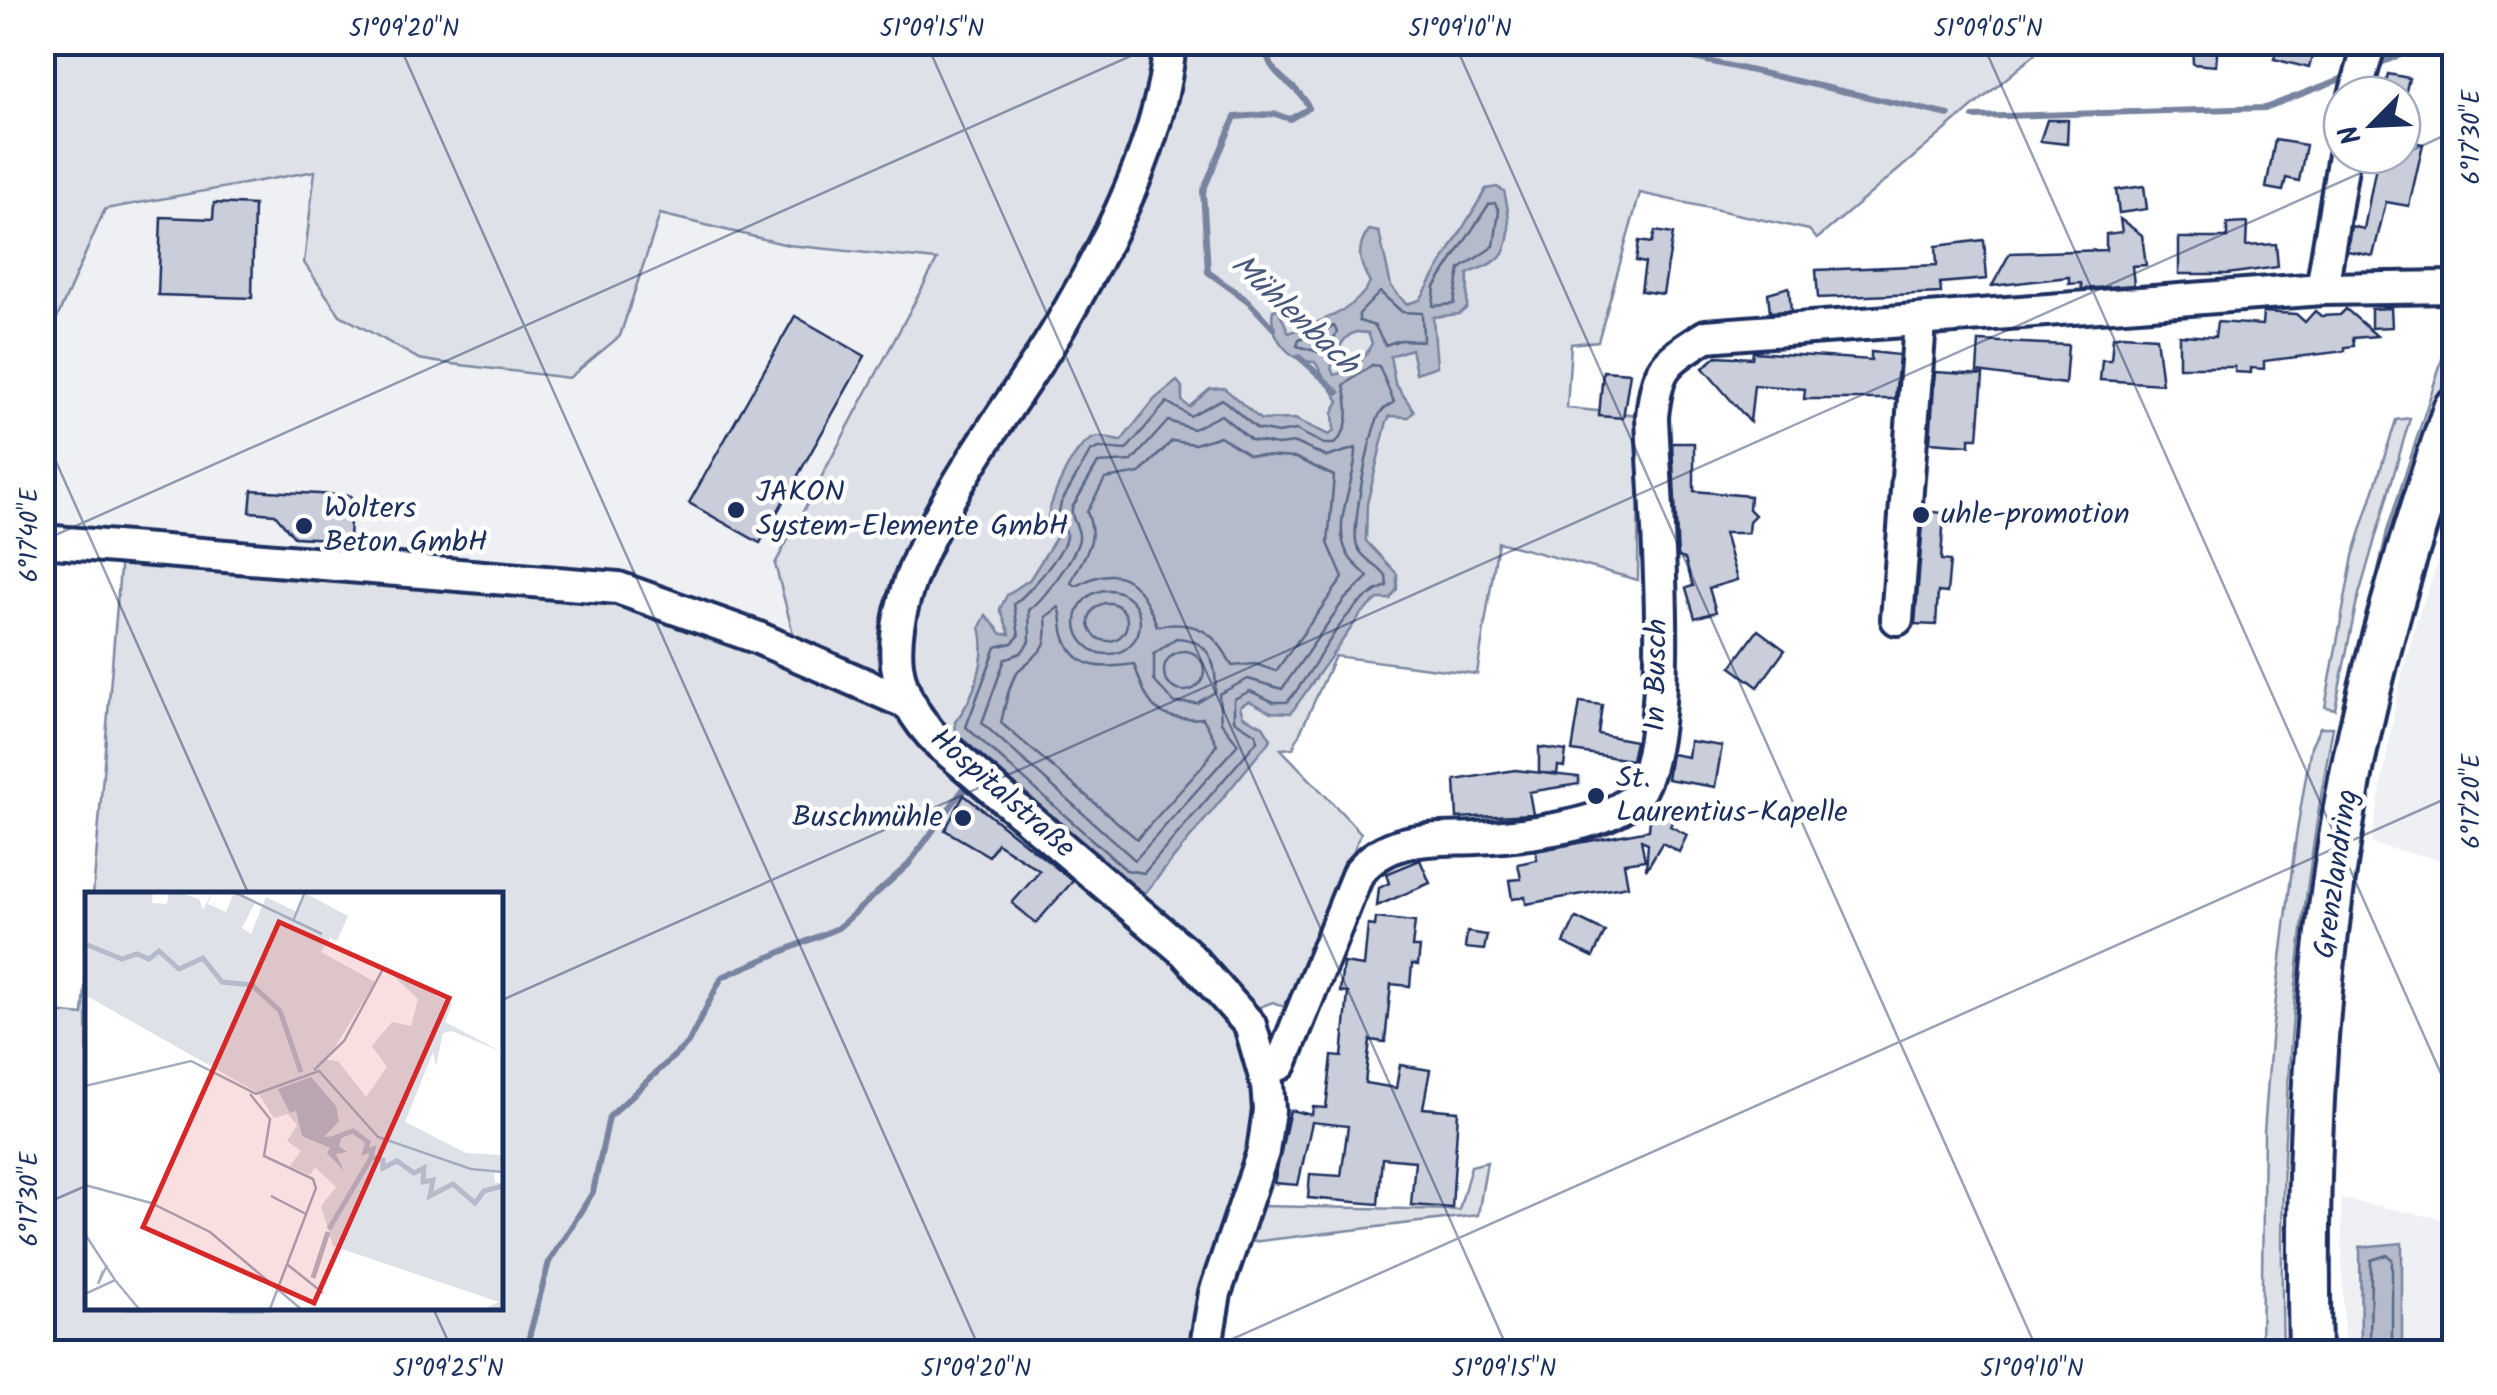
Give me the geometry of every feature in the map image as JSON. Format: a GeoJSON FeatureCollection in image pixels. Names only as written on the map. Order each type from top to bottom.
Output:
{"type":"FeatureCollection","features":[{"type":"Feature","properties":{"kind":"main road","name":"Grenzlandring"},"geometry":{"type":"LineString","coordinates":[[2310,1352],[2316,1050],[2347,798],[2396,592],[2454,409]]}},
{"type":"Feature","properties":{"kind":"street","name":"Hospitalstraße"},"geometry":{"type":"LineString","coordinates":[[1170,42],[1146,144],[1118,212],[1061,324],[950,499],[910,586],[900,620],[898,666],[910,705],[940,744],[1185,952],[1250,1025],[1263,1069],[1269,1110],[1262,1152],[1215,1293],[1206,1352]]}},
{"type":"Feature","properties":{"kind":"street"},"geometry":{"type":"LineString","coordinates":[[2361,75],[2370,42]]}},
{"type":"Feature","properties":{"kind":"street"},"geometry":{"type":"LineString","coordinates":[[2322,289],[2341,175]]}},
{"type":"Feature","properties":{"kind":"street","name":"In Busch"},"geometry":{"type":"LineString","coordinates":[[1263,1069],[1281,1064],[1358,873],[1374,854],[1408,842],[1515,836],[1594,818],[1631,800],[1644,783],[1657,742],[1662,684],[1652,416],[1660,370],[1706,336],[1920,323],[2322,289],[2454,288]]}},
{"type":"Feature","properties":{"kind":"street"},"geometry":{"type":"LineString","coordinates":[[1897,619],[1920,323]]}},
{"type":"Feature","properties":{"kind":"street"},"geometry":{"type":"LineString","coordinates":[[42,541],[618,588],[756,637],[910,705]]}},
{"type":"Feature","properties":{"kind":"street"},"geometry":{"type":"LineString","coordinates":[[1250,1025],[1300,1017]]}},
{"type":"Feature","properties":{"kind":"shaded area"},"geometry":{"type":"Polygon","coordinates":[[[43,43],[2048,43],[1817,239],[1809,230],[1640,193],[1598,341],[1571,344],[1567,408],[1639,415],[1638,580],[1498,542],[1477,674],[1335,656],[1293,748],[1281,749],[1361,833],[1287,1008],[1273,1002],[1251,1010],[1255,1119],[1199,1352],[43,1352],[43,1011],[83,1015],[85,988],[85,1310],[502,1310],[502,892],[93,892],[121,556],[619,603],[797,668],[796,645],[775,564],[937,260],[788,245],[660,214],[620,336],[569,378],[436,362],[419,359],[340,315],[304,263],[315,171],[105,209],[43,350],[43,43]]]}},
{"type":"Feature","properties":{"kind":"shaded area"},"geometry":{"type":"Polygon","coordinates":[[[316,171],[304,263],[419,359],[436,362],[568,378],[620,336],[659,214],[788,245],[937,259],[775,564],[796,645],[626,583],[43,531],[43,350],[105,209],[316,171]]]}},
{"type":"Feature","properties":{"kind":"shaded area"},"geometry":{"type":"Polygon","coordinates":[[[2454,322],[2454,347],[2347,708],[2387,531],[2454,322]]]}},
{"type":"Feature","properties":{"kind":"shaded area"},"geometry":{"type":"Polygon","coordinates":[[[2410,418],[2356,605],[2335,709],[2325,707],[2353,556],[2396,420],[2410,418]]]}},
{"type":"Feature","properties":{"kind":"shaded area"},"geometry":{"type":"Polygon","coordinates":[[[2454,519],[2454,863],[2371,844],[2398,690],[2417,619],[2454,519]]]}},
{"type":"Feature","properties":{"kind":"shaded area"},"geometry":{"type":"Polygon","coordinates":[[[2320,727],[2333,727],[2308,884],[2291,1038],[2283,1194],[2283,1352],[2261,1352],[2264,1132],[2271,1040],[2296,836],[2311,746],[2320,727]]]}},
{"type":"Feature","properties":{"kind":"shaded area"},"geometry":{"type":"Polygon","coordinates":[[[1487,1162],[1478,1215],[1243,1243],[1256,1206],[1459,1210],[1471,1166],[1487,1162]]]}},
{"type":"Feature","properties":{"kind":"shaded area"},"geometry":{"type":"Polygon","coordinates":[[[2341,1199],[2454,1221],[2454,1352],[2344,1352],[2341,1199]]]}},
{"type":"Feature","properties":{"kind":"water"},"geometry":{"type":"Polygon","coordinates":[[[1497,187],[1504,191],[1509,226],[1504,251],[1492,263],[1468,274],[1467,308],[1459,314],[1433,317],[1437,366],[1416,373],[1411,349],[1390,356],[1395,383],[1414,411],[1409,417],[1390,416],[1387,421],[1367,504],[1366,541],[1397,574],[1397,589],[1390,599],[1378,599],[1361,614],[1291,713],[1271,712],[1249,701],[1240,706],[1243,716],[1263,726],[1271,739],[1145,893],[1121,878],[956,733],[955,722],[978,676],[980,627],[986,615],[1002,634],[1010,634],[1000,609],[1007,595],[1030,579],[1057,536],[1047,527],[1051,505],[1079,450],[1097,437],[1121,441],[1155,399],[1177,381],[1182,387],[1182,401],[1189,407],[1210,389],[1224,388],[1261,420],[1295,419],[1329,435],[1334,431],[1333,412],[1339,401],[1315,362],[1297,358],[1283,346],[1274,329],[1273,310],[1278,309],[1289,333],[1335,315],[1355,302],[1370,283],[1360,256],[1369,230],[1379,232],[1391,286],[1406,304],[1420,300],[1486,189],[1497,187]],[[1356,332],[1343,342],[1331,368],[1334,375],[1361,360],[1372,343],[1368,333],[1356,332]]]}},
{"type":"Feature","properties":{"kind":"water"},"geometry":{"type":"Polygon","coordinates":[[[2402,1243],[2402,1352],[2361,1352],[2360,1247],[2402,1243]]]}},
{"type":"Feature","properties":{"kind":"building"},"geometry":{"type":"Polygon","coordinates":[[[2192,42],[2218,42],[2216,66],[2193,64],[2192,42]]]}},
{"type":"Feature","properties":{"kind":"building"},"geometry":{"type":"Polygon","coordinates":[[[2278,42],[2316,42],[2309,68],[2274,59],[2278,42]]]}},
{"type":"Feature","properties":{"kind":"building"},"geometry":{"type":"Polygon","coordinates":[[[2047,120],[2068,120],[2067,144],[2040,141],[2047,120]]]}},
{"type":"Feature","properties":{"kind":"building"},"geometry":{"type":"Polygon","coordinates":[[[2275,140],[2306,145],[2299,181],[2286,178],[2283,191],[2266,188],[2275,140]]]}},
{"type":"Feature","properties":{"kind":"building"},"geometry":{"type":"Polygon","coordinates":[[[2374,175],[2416,175],[2409,206],[2386,202],[2373,256],[2347,251],[2351,226],[2364,229],[2374,175]]]}},
{"type":"Feature","properties":{"kind":"building"},"geometry":{"type":"Polygon","coordinates":[[[2144,186],[2147,209],[2119,213],[2116,190],[2144,186]]]}},
{"type":"Feature","properties":{"kind":"building"},"geometry":{"type":"Polygon","coordinates":[[[214,203],[254,205],[252,298],[158,295],[161,217],[213,219],[214,203]]]}},
{"type":"Feature","properties":{"kind":"building"},"geometry":{"type":"Polygon","coordinates":[[[2120,219],[2142,235],[2146,265],[2132,266],[2134,285],[2082,289],[2081,283],[2069,284],[2069,277],[1992,286],[2010,253],[2106,250],[2106,234],[2122,232],[2120,219]]]}},
{"type":"Feature","properties":{"kind":"building"},"geometry":{"type":"Polygon","coordinates":[[[2247,223],[2246,246],[2276,244],[2278,267],[2227,274],[2179,274],[2179,238],[2227,238],[2227,224],[2247,223]]]}},
{"type":"Feature","properties":{"kind":"building"},"geometry":{"type":"Polygon","coordinates":[[[1655,231],[1673,234],[1663,294],[1641,291],[1645,263],[1636,261],[1639,241],[1652,243],[1655,231]]]}},
{"type":"Feature","properties":{"kind":"building"},"geometry":{"type":"Polygon","coordinates":[[[1984,240],[1987,279],[1940,283],[1941,293],[1818,298],[1816,270],[1937,265],[1936,246],[1984,240]]]}},
{"type":"Feature","properties":{"kind":"building"},"geometry":{"type":"Polygon","coordinates":[[[1789,287],[1791,311],[1770,312],[1768,293],[1789,287]]]}},
{"type":"Feature","properties":{"kind":"building"},"geometry":{"type":"Polygon","coordinates":[[[2391,308],[2392,327],[2371,328],[2371,309],[2391,308]]]}},
{"type":"Feature","properties":{"kind":"building"},"geometry":{"type":"Polygon","coordinates":[[[2346,309],[2377,336],[2353,338],[2354,346],[2345,347],[2345,351],[2264,361],[2264,369],[2251,368],[2251,373],[2235,372],[2235,367],[2179,367],[2179,335],[2215,337],[2217,322],[2262,325],[2263,312],[2296,314],[2305,322],[2315,311],[2321,316],[2340,315],[2346,309]]]}},
{"type":"Feature","properties":{"kind":"building"},"geometry":{"type":"Polygon","coordinates":[[[795,316],[865,356],[760,543],[689,503],[795,316]]]}},
{"type":"Feature","properties":{"kind":"building"},"geometry":{"type":"Polygon","coordinates":[[[2113,337],[2156,337],[2162,384],[2100,380],[2102,360],[2111,360],[2113,337]]]}},
{"type":"Feature","properties":{"kind":"building"},"geometry":{"type":"Polygon","coordinates":[[[1979,341],[2068,345],[2065,384],[1977,372],[1979,341]]]}},
{"type":"Feature","properties":{"kind":"building"},"geometry":{"type":"Polygon","coordinates":[[[1753,352],[1871,360],[1871,352],[1899,355],[1895,399],[1804,399],[1805,389],[1754,385],[1750,422],[1703,368],[1717,356],[1752,358],[1753,352]]]}},
{"type":"Feature","properties":{"kind":"building"},"geometry":{"type":"Polygon","coordinates":[[[1603,371],[1630,373],[1623,418],[1599,416],[1603,371]]]}},
{"type":"Feature","properties":{"kind":"building"},"geometry":{"type":"Polygon","coordinates":[[[1935,372],[1983,375],[1978,438],[1970,438],[1970,445],[1930,442],[1935,372]]]}},
{"type":"Feature","properties":{"kind":"building"},"geometry":{"type":"Polygon","coordinates":[[[1672,443],[1694,443],[1694,491],[1750,496],[1749,509],[1755,515],[1749,521],[1748,533],[1724,533],[1737,580],[1709,588],[1716,612],[1695,618],[1686,588],[1693,586],[1685,559],[1678,557],[1672,443]]]}},
{"type":"Feature","properties":{"kind":"building"},"geometry":{"type":"Polygon","coordinates":[[[252,490],[351,496],[349,540],[294,537],[275,514],[250,512],[252,490]]]}},
{"type":"Feature","properties":{"kind":"building"},"geometry":{"type":"Polygon","coordinates":[[[1924,511],[1944,513],[1941,560],[1950,561],[1947,593],[1938,592],[1936,625],[1915,624],[1924,511]]]}},
{"type":"Feature","properties":{"kind":"building"},"geometry":{"type":"Polygon","coordinates":[[[1758,630],[1785,650],[1758,687],[1731,667],[1758,630]]]}},
{"type":"Feature","properties":{"kind":"building"},"geometry":{"type":"Polygon","coordinates":[[[1580,702],[1602,705],[1598,734],[1635,741],[1631,760],[1572,751],[1580,702]]]}},
{"type":"Feature","properties":{"kind":"building"},"geometry":{"type":"Polygon","coordinates":[[[1690,741],[1722,746],[1715,787],[1667,779],[1671,754],[1688,757],[1690,741]]]}},
{"type":"Feature","properties":{"kind":"building"},"geometry":{"type":"Polygon","coordinates":[[[1539,747],[1566,751],[1564,767],[1558,766],[1557,774],[1539,773],[1539,747]]]}},
{"type":"Feature","properties":{"kind":"building"},"geometry":{"type":"Polygon","coordinates":[[[1515,770],[1579,777],[1579,784],[1529,792],[1533,814],[1457,818],[1455,780],[1515,770]]]}},
{"type":"Feature","properties":{"kind":"building"},"geometry":{"type":"Polygon","coordinates":[[[964,795],[1073,881],[1036,923],[1012,903],[1040,871],[997,843],[989,856],[945,830],[964,795]]]}},
{"type":"Feature","properties":{"kind":"building"},"geometry":{"type":"Polygon","coordinates":[[[1651,808],[1677,811],[1670,826],[1687,835],[1679,852],[1662,843],[1646,870],[1648,843],[1641,840],[1645,860],[1624,863],[1628,886],[1526,904],[1525,897],[1512,899],[1509,880],[1521,879],[1518,864],[1537,860],[1536,851],[1649,830],[1651,808]]]}},
{"type":"Feature","properties":{"kind":"building"},"geometry":{"type":"Polygon","coordinates":[[[1420,860],[1430,883],[1377,906],[1379,888],[1389,883],[1386,874],[1420,860]]]}},
{"type":"Feature","properties":{"kind":"building"},"geometry":{"type":"Polygon","coordinates":[[[1376,918],[1415,922],[1412,947],[1420,947],[1418,965],[1412,964],[1410,986],[1391,984],[1385,1042],[1370,1040],[1365,1083],[1396,1088],[1400,1065],[1430,1070],[1423,1108],[1458,1111],[1452,1208],[1411,1205],[1415,1161],[1382,1158],[1378,1204],[1308,1198],[1310,1174],[1341,1176],[1348,1126],[1312,1122],[1298,1185],[1274,1183],[1290,1110],[1312,1115],[1313,1107],[1326,1108],[1332,1056],[1342,1057],[1348,993],[1340,992],[1343,963],[1364,966],[1368,925],[1375,926],[1376,918]]]}},
{"type":"Feature","properties":{"kind":"building"},"geometry":{"type":"Polygon","coordinates":[[[1576,918],[1605,932],[1593,957],[1564,943],[1576,918]]]}},
{"type":"Feature","properties":{"kind":"building"},"geometry":{"type":"Polygon","coordinates":[[[1467,932],[1487,935],[1484,950],[1465,948],[1467,932]]]}},
{"type":"Feature","properties":{"kind":"waterway","name":"Mühlenbach"},"geometry":{"type":"LineString","coordinates":[[1274,329],[1248,301],[1208,272],[1203,191],[1235,117],[1275,114],[1290,119],[1309,108],[1271,65],[1268,58],[1273,49],[1325,48],[1326,42]]}},
{"type":"Feature","properties":{"kind":"waterway"},"geometry":{"type":"LineString","coordinates":[[2378,64],[2433,42]]}},
{"type":"Feature","properties":{"kind":"waterway"},"geometry":{"type":"LineString","coordinates":[[1325,48],[1627,43],[1949,115]]}},
{"type":"Feature","properties":{"kind":"waterway"},"geometry":{"type":"LineString","coordinates":[[1973,117],[2265,108],[2322,86]]}},
{"type":"Feature","properties":{"kind":"waterway","name":"Mühlenbach"},"geometry":{"type":"LineString","coordinates":[[1299,357],[1338,392]]}},
{"type":"Feature","properties":{"kind":"waterway","name":"Mühlenbach"},"geometry":{"type":"LineString","coordinates":[[525,1352],[549,1262],[593,1192],[609,1117],[688,1043],[722,977],[838,928],[908,865],[970,780]]}},
{"type":"Feature","properties":{"kind":"place","name":"JAKON System-Elemente GmbH"},"geometry":{"type":"Point","coordinates":[736,510]}},
{"type":"Feature","properties":{"kind":"place","name":"uhle-promotion"},"geometry":{"type":"Point","coordinates":[1921,515]}},
{"type":"Feature","properties":{"kind":"place","name":"Wolters Beton GmbH"},"geometry":{"type":"Point","coordinates":[304,526]}},
{"type":"Feature","properties":{"kind":"place","name":"St. Laurentius-Kapelle"},"geometry":{"type":"Point","coordinates":[1596,796]}},
{"type":"Feature","properties":{"kind":"place","name":"Buschmühle"},"geometry":{"type":"Point","coordinates":[963,818]}}]}
